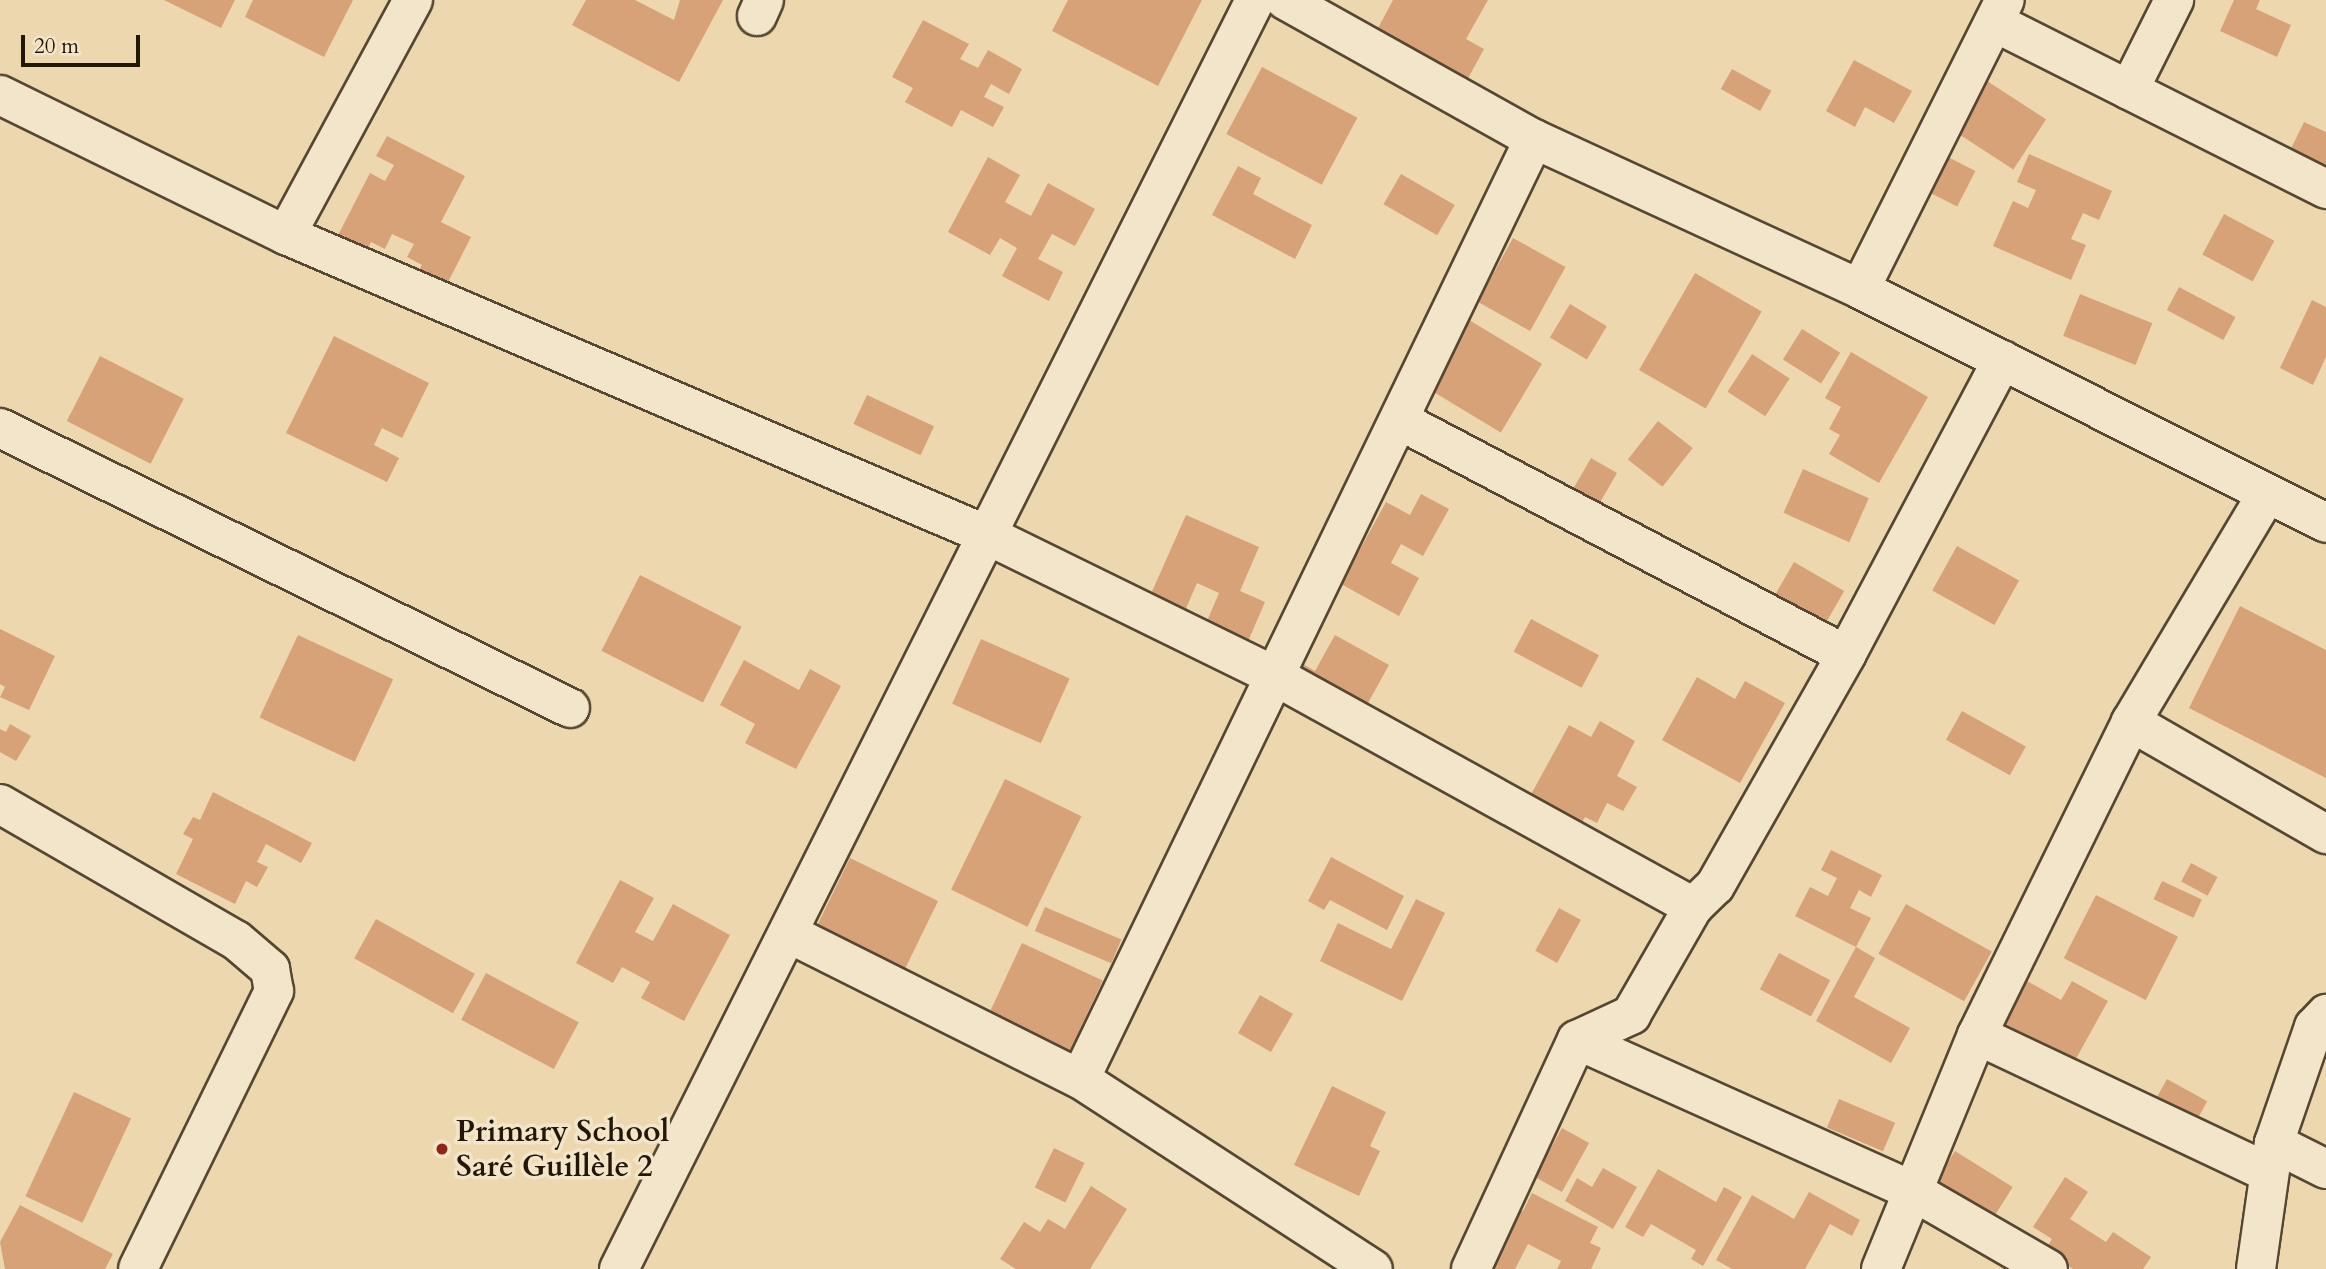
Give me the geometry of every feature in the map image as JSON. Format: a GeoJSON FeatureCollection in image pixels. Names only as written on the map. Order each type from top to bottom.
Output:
{"type":"FeatureCollection","features":[{"type":"Feature","properties":{"kind":"street"},"geometry":{"type":"LineString","coordinates":[[286,235],[413,0]]}},
{"type":"Feature","properties":{"kind":"street"},"geometry":{"type":"LineString","coordinates":[[619,1269],[1255,0]]}},
{"type":"Feature","properties":{"kind":"street"},"geometry":{"type":"LineString","coordinates":[[1285,0],[1534,139],[1860,289],[2326,523]]}},
{"type":"Feature","properties":{"kind":"street"},"geometry":{"type":"LineString","coordinates":[[2129,90],[2174,0]]}},
{"type":"Feature","properties":{"kind":"street"},"geometry":{"type":"LineString","coordinates":[[1860,289],[1999,11],[2129,90],[2326,189]]}},
{"type":"Feature","properties":{"kind":"street"},"geometry":{"type":"LineString","coordinates":[[0,95],[286,235],[986,535],[1275,676],[1693,907]]}},
{"type":"Feature","properties":{"kind":"street"},"geometry":{"type":"LineString","coordinates":[[1080,1079],[1534,139]]}},
{"type":"Feature","properties":{"kind":"street"},"geometry":{"type":"LineString","coordinates":[[1471,1269],[1577,1040],[1631,1015],[1693,907],[1715,886],[1846,655],[2002,360]]}},
{"type":"Feature","properties":{"kind":"street"},"geometry":{"type":"LineString","coordinates":[[1399,420],[1846,655]]}},
{"type":"Feature","properties":{"kind":"street"},"geometry":{"type":"LineString","coordinates":[[0,428],[570,708]]}},
{"type":"Feature","properties":{"kind":"street"},"geometry":{"type":"LineString","coordinates":[[1881,1269],[1977,1035],[2131,722],[2267,494]]}},
{"type":"Feature","properties":{"kind":"street"},"geometry":{"type":"LineString","coordinates":[[2131,722],[2326,834]]}},
{"type":"Feature","properties":{"kind":"street"},"geometry":{"type":"LineString","coordinates":[[0,804],[236,940],[270,969],[274,991],[138,1269]]}},
{"type":"Feature","properties":{"kind":"street"},"geometry":{"type":"LineString","coordinates":[[788,933],[1080,1079],[1373,1269]]}},
{"type":"Feature","properties":{"kind":"street"},"geometry":{"type":"LineString","coordinates":[[2256,1269],[2270,1157],[2315,1027],[2326,1014]]}},
{"type":"Feature","properties":{"kind":"street"},"geometry":{"type":"LineString","coordinates":[[1977,1035],[2270,1157],[2326,1170]]}},
{"type":"Feature","properties":{"kind":"street"},"geometry":{"type":"LineString","coordinates":[[1577,1040],[1911,1191],[2048,1269]]}},
{"type":"Feature","properties":{"kind":"building"},"geometry":{"type":"Polygon","coordinates":[[[164,0],[235,0],[221,28],[164,0]]]}},
{"type":"Feature","properties":{"kind":"building"},"geometry":{"type":"Polygon","coordinates":[[[253,0],[353,0],[324,57],[245,17],[253,0]]]}},
{"type":"Feature","properties":{"kind":"building"},"geometry":{"type":"Polygon","coordinates":[[[586,0],[635,0],[674,20],[680,0],[723,0],[679,82],[572,25],[586,0]]]}},
{"type":"Feature","properties":{"kind":"building"},"geometry":{"type":"Polygon","coordinates":[[[1068,0],[1202,0],[1158,86],[1052,31],[1068,0]]]}},
{"type":"Feature","properties":{"kind":"building"},"geometry":{"type":"Polygon","coordinates":[[[1393,0],[1488,0],[1466,39],[1484,49],[1460,93],[1369,45],[1393,0]]]}},
{"type":"Feature","properties":{"kind":"building"},"geometry":{"type":"Polygon","coordinates":[[[2234,0],[2260,0],[2256,9],[2291,25],[2277,57],[2220,31],[2234,0]]]}},
{"type":"Feature","properties":{"kind":"building"},"geometry":{"type":"Polygon","coordinates":[[[923,20],[969,44],[960,59],[978,68],[988,50],[1022,69],[1009,94],[991,84],[984,97],[1004,107],[993,127],[961,110],[952,127],[905,102],[913,88],[892,77],[923,20]]]}},
{"type":"Feature","properties":{"kind":"building"},"geometry":{"type":"Polygon","coordinates":[[[1854,60],[1912,91],[1894,123],[1865,107],[1855,127],[1826,111],[1854,60]]]}},
{"type":"Feature","properties":{"kind":"building"},"geometry":{"type":"Polygon","coordinates":[[[1262,67],[1357,118],[1322,185],[1226,134],[1262,67]]]}},
{"type":"Feature","properties":{"kind":"building"},"geometry":{"type":"Polygon","coordinates":[[[1732,69],[1771,91],[1760,111],[1721,89],[1732,69]]]}},
{"type":"Feature","properties":{"kind":"building"},"geometry":{"type":"Polygon","coordinates":[[[1984,79],[2046,119],[2013,170],[1951,129],[1984,79]]]}},
{"type":"Feature","properties":{"kind":"building"},"geometry":{"type":"Polygon","coordinates":[[[2304,122],[2326,132],[2326,189],[2282,167],[2304,122]]]}},
{"type":"Feature","properties":{"kind":"building"},"geometry":{"type":"Polygon","coordinates":[[[387,136],[465,176],[441,222],[471,237],[441,296],[413,282],[422,265],[407,257],[414,244],[392,234],[385,249],[371,242],[363,258],[334,243],[370,173],[385,181],[394,165],[376,156],[387,136]]]}},
{"type":"Feature","properties":{"kind":"building"},"geometry":{"type":"Polygon","coordinates":[[[2029,154],[2112,191],[2099,220],[2083,213],[2071,239],[2086,245],[2071,280],[1993,246],[2013,201],[2028,208],[2036,190],[2017,182],[2029,154]]]}},
{"type":"Feature","properties":{"kind":"building"},"geometry":{"type":"Polygon","coordinates":[[[1946,156],[1975,171],[1957,207],[1928,192],[1946,156]]]}},
{"type":"Feature","properties":{"kind":"building"},"geometry":{"type":"Polygon","coordinates":[[[988,157],[1020,175],[1005,202],[1031,216],[1048,183],[1095,209],[1075,246],[1052,234],[1038,259],[1063,272],[1049,301],[1002,276],[1017,248],[1000,238],[990,255],[948,232],[988,157]]]}},
{"type":"Feature","properties":{"kind":"building"},"geometry":{"type":"Polygon","coordinates":[[[1238,166],[1261,178],[1253,194],[1312,225],[1295,259],[1212,215],[1238,166]]]}},
{"type":"Feature","properties":{"kind":"building"},"geometry":{"type":"Polygon","coordinates":[[[1401,174],[1455,205],[1437,235],[1384,204],[1401,174]]]}},
{"type":"Feature","properties":{"kind":"building"},"geometry":{"type":"Polygon","coordinates":[[[2224,214],[2274,241],[2253,281],[2202,255],[2224,214]]]}},
{"type":"Feature","properties":{"kind":"building"},"geometry":{"type":"Polygon","coordinates":[[[1513,238],[1565,267],[1530,331],[1478,302],[1513,238]]]}},
{"type":"Feature","properties":{"kind":"building"},"geometry":{"type":"Polygon","coordinates":[[[1695,273],[1762,312],[1706,408],[1639,370],[1695,273]]]}},
{"type":"Feature","properties":{"kind":"building"},"geometry":{"type":"Polygon","coordinates":[[[2179,287],[2236,317],[2223,340],[2167,310],[2179,287]]]}},
{"type":"Feature","properties":{"kind":"building"},"geometry":{"type":"Polygon","coordinates":[[[2080,294],[2152,323],[2135,365],[2063,336],[2080,294]]]}},
{"type":"Feature","properties":{"kind":"building"},"geometry":{"type":"Polygon","coordinates":[[[2312,300],[2326,307],[2326,357],[2313,385],[2280,368],[2312,300]]]}},
{"type":"Feature","properties":{"kind":"building"},"geometry":{"type":"Polygon","coordinates":[[[1570,304],[1607,326],[1587,360],[1550,337],[1570,304]]]}},
{"type":"Feature","properties":{"kind":"building"},"geometry":{"type":"Polygon","coordinates":[[[1464,317],[1542,364],[1501,432],[1423,386],[1464,317]]]}},
{"type":"Feature","properties":{"kind":"building"},"geometry":{"type":"Polygon","coordinates":[[[1802,329],[1840,353],[1821,383],[1783,360],[1802,329]]]}},
{"type":"Feature","properties":{"kind":"building"},"geometry":{"type":"Polygon","coordinates":[[[334,336],[429,383],[402,438],[382,428],[374,445],[399,458],[387,482],[286,433],[334,336]]]}},
{"type":"Feature","properties":{"kind":"building"},"geometry":{"type":"Polygon","coordinates":[[[1851,352],[1928,397],[1879,483],[1829,454],[1840,435],[1829,429],[1841,407],[1825,398],[1851,352]]]}},
{"type":"Feature","properties":{"kind":"building"},"geometry":{"type":"Polygon","coordinates":[[[1752,354],[1790,379],[1765,416],[1727,392],[1752,354]]]}},
{"type":"Feature","properties":{"kind":"building"},"geometry":{"type":"Polygon","coordinates":[[[100,356],[184,399],[151,464],[67,421],[100,356]]]}},
{"type":"Feature","properties":{"kind":"building"},"geometry":{"type":"Polygon","coordinates":[[[867,395],[934,426],[921,455],[853,424],[867,395]]]}},
{"type":"Feature","properties":{"kind":"building"},"geometry":{"type":"Polygon","coordinates":[[[1658,421],[1693,448],[1663,487],[1628,460],[1658,421]]]}},
{"type":"Feature","properties":{"kind":"building"},"geometry":{"type":"Polygon","coordinates":[[[1591,458],[1617,473],[1593,515],[1567,500],[1591,458]]]}},
{"type":"Feature","properties":{"kind":"building"},"geometry":{"type":"Polygon","coordinates":[[[1803,469],[1869,498],[1849,542],[1783,513],[1803,469]]]}},
{"type":"Feature","properties":{"kind":"building"},"geometry":{"type":"Polygon","coordinates":[[[1421,494],[1449,509],[1423,556],[1401,544],[1391,563],[1419,578],[1399,616],[1341,584],[1386,502],[1410,515],[1421,494]]]}},
{"type":"Feature","properties":{"kind":"building"},"geometry":{"type":"Polygon","coordinates":[[[1186,515],[1259,547],[1240,591],[1265,602],[1246,646],[1204,628],[1219,593],[1197,583],[1181,620],[1146,605],[1186,515]]]}},
{"type":"Feature","properties":{"kind":"building"},"geometry":{"type":"Polygon","coordinates":[[[1957,546],[2019,580],[1994,625],[1932,591],[1957,546]]]}},
{"type":"Feature","properties":{"kind":"building"},"geometry":{"type":"Polygon","coordinates":[[[1794,562],[1844,591],[1821,632],[1770,603],[1794,562]]]}},
{"type":"Feature","properties":{"kind":"building"},"geometry":{"type":"Polygon","coordinates":[[[640,575],[742,627],[703,702],[601,651],[640,575]]]}},
{"type":"Feature","properties":{"kind":"building"},"geometry":{"type":"Polygon","coordinates":[[[2240,606],[2326,650],[2326,778],[2189,708],[2240,606]]]}},
{"type":"Feature","properties":{"kind":"building"},"geometry":{"type":"Polygon","coordinates":[[[1531,619],[1599,655],[1582,688],[1514,652],[1531,619]]]}},
{"type":"Feature","properties":{"kind":"building"},"geometry":{"type":"Polygon","coordinates":[[[0,629],[55,656],[29,710],[0,697],[5,687],[0,684],[0,629]]]}},
{"type":"Feature","properties":{"kind":"building"},"geometry":{"type":"Polygon","coordinates":[[[298,635],[393,679],[355,762],[260,717],[298,635]]]}},
{"type":"Feature","properties":{"kind":"building"},"geometry":{"type":"Polygon","coordinates":[[[1335,635],[1389,665],[1349,737],[1291,657],[1315,671],[1335,635]]]}},
{"type":"Feature","properties":{"kind":"building"},"geometry":{"type":"Polygon","coordinates":[[[981,639],[1070,678],[1041,743],[952,704],[981,639]]]}},
{"type":"Feature","properties":{"kind":"building"},"geometry":{"type":"Polygon","coordinates":[[[744,660],[799,690],[810,669],[841,686],[796,769],[745,743],[755,724],[720,705],[744,660]]]}},
{"type":"Feature","properties":{"kind":"building"},"geometry":{"type":"Polygon","coordinates":[[[1697,677],[1735,699],[1745,681],[1785,703],[1740,783],[1662,740],[1697,677]]]}},
{"type":"Feature","properties":{"kind":"building"},"geometry":{"type":"Polygon","coordinates":[[[1962,711],[2026,746],[2010,775],[1946,740],[1962,711]]]}},
{"type":"Feature","properties":{"kind":"building"},"geometry":{"type":"Polygon","coordinates":[[[1600,721],[1635,741],[1617,776],[1637,787],[1623,811],[1607,803],[1597,823],[1585,817],[1574,836],[1523,809],[1569,725],[1591,737],[1600,721]]]}},
{"type":"Feature","properties":{"kind":"building"},"geometry":{"type":"Polygon","coordinates":[[[10,724],[31,736],[16,761],[0,752],[0,729],[6,732],[10,724]]]}},
{"type":"Feature","properties":{"kind":"building"},"geometry":{"type":"Polygon","coordinates":[[[1005,779],[1081,816],[1027,927],[951,890],[1005,779]]]}},
{"type":"Feature","properties":{"kind":"building"},"geometry":{"type":"Polygon","coordinates":[[[213,792],[312,843],[301,863],[266,844],[257,862],[268,867],[257,887],[246,881],[235,904],[176,874],[193,839],[183,834],[193,817],[200,820],[213,792]]]}},
{"type":"Feature","properties":{"kind":"building"},"geometry":{"type":"Polygon","coordinates":[[[1831,850],[1882,875],[1871,897],[1859,890],[1850,908],[1871,918],[1856,947],[1795,916],[1810,887],[1828,896],[1837,878],[1821,870],[1831,850]]]}},
{"type":"Feature","properties":{"kind":"building"},"geometry":{"type":"Polygon","coordinates":[[[1331,857],[1404,896],[1387,930],[1330,900],[1324,910],[1308,901],[1331,857]]]}},
{"type":"Feature","properties":{"kind":"building"},"geometry":{"type":"Polygon","coordinates":[[[850,858],[938,901],[888,1003],[800,960],[850,858]]]}},
{"type":"Feature","properties":{"kind":"building"},"geometry":{"type":"Polygon","coordinates":[[[2191,863],[2217,877],[2208,896],[2181,882],[2191,863]]]}},
{"type":"Feature","properties":{"kind":"building"},"geometry":{"type":"Polygon","coordinates":[[[620,880],[654,898],[635,932],[653,941],[673,904],[730,935],[684,1021],[641,998],[650,982],[622,967],[613,983],[576,963],[620,880]]]}},
{"type":"Feature","properties":{"kind":"building"},"geometry":{"type":"Polygon","coordinates":[[[2162,881],[2202,900],[2193,918],[2154,899],[2162,881]]]}},
{"type":"Feature","properties":{"kind":"building"},"geometry":{"type":"Polygon","coordinates":[[[2096,895],[2178,937],[2146,1000],[2064,958],[2096,895]]]}},
{"type":"Feature","properties":{"kind":"building"},"geometry":{"type":"Polygon","coordinates":[[[1416,899],[1445,913],[1402,1001],[1320,961],[1338,923],[1391,949],[1416,899]]]}},
{"type":"Feature","properties":{"kind":"building"},"geometry":{"type":"Polygon","coordinates":[[[1906,904],[1992,952],[1964,1001],[1878,954],[1906,904]]]}},
{"type":"Feature","properties":{"kind":"building"},"geometry":{"type":"Polygon","coordinates":[[[1045,907],[1121,939],[1111,963],[1035,931],[1045,907]]]}},
{"type":"Feature","properties":{"kind":"building"},"geometry":{"type":"Polygon","coordinates":[[[1559,908],[1581,920],[1557,963],[1535,951],[1559,908]]]}},
{"type":"Feature","properties":{"kind":"building"},"geometry":{"type":"Polygon","coordinates":[[[376,919],[475,974],[453,1013],[354,958],[376,919]]]}},
{"type":"Feature","properties":{"kind":"building"},"geometry":{"type":"Polygon","coordinates":[[[1022,943],[1103,981],[1056,1081],[975,1044],[1022,943]]]}},
{"type":"Feature","properties":{"kind":"building"},"geometry":{"type":"Polygon","coordinates":[[[1856,947],[1875,958],[1854,997],[1910,1028],[1891,1063],[1816,1021],[1856,947]]]}},
{"type":"Feature","properties":{"kind":"building"},"geometry":{"type":"Polygon","coordinates":[[[1779,953],[1830,980],[1811,1016],[1760,989],[1779,953]]]}},
{"type":"Feature","properties":{"kind":"building"},"geometry":{"type":"Polygon","coordinates":[[[486,973],[579,1022],[554,1069],[461,1020],[486,973]]]}},
{"type":"Feature","properties":{"kind":"building"},"geometry":{"type":"Polygon","coordinates":[[[2027,981],[2061,1000],[2072,981],[2108,1001],[2073,1064],[2002,1026],[2027,981]]]}},
{"type":"Feature","properties":{"kind":"building"},"geometry":{"type":"Polygon","coordinates":[[[1260,995],[1293,1014],[1271,1052],[1238,1033],[1260,995]]]}},
{"type":"Feature","properties":{"kind":"building"},"geometry":{"type":"Polygon","coordinates":[[[2167,1079],[2207,1101],[2197,1121],[2156,1098],[2167,1079]]]}},
{"type":"Feature","properties":{"kind":"building"},"geometry":{"type":"Polygon","coordinates":[[[1332,1086],[1386,1112],[1370,1146],[1380,1151],[1359,1196],[1294,1165],[1332,1086]]]}},
{"type":"Feature","properties":{"kind":"building"},"geometry":{"type":"Polygon","coordinates":[[[74,1092],[131,1119],[82,1223],[25,1196],[74,1092]]]}},
{"type":"Feature","properties":{"kind":"building"},"geometry":{"type":"Polygon","coordinates":[[[1839,1099],[1895,1123],[1883,1151],[1827,1128],[1839,1099]]]}},
{"type":"Feature","properties":{"kind":"building"},"geometry":{"type":"Polygon","coordinates":[[[1562,1128],[1589,1143],[1562,1192],[1535,1177],[1562,1128]]]}},
{"type":"Feature","properties":{"kind":"building"},"geometry":{"type":"Polygon","coordinates":[[[1054,1148],[1085,1163],[1065,1202],[1035,1188],[1054,1148]]]}},
{"type":"Feature","properties":{"kind":"building"},"geometry":{"type":"Polygon","coordinates":[[[1955,1151],[2013,1187],[1991,1222],[1933,1186],[1955,1151]]]}},
{"type":"Feature","properties":{"kind":"building"},"geometry":{"type":"Polygon","coordinates":[[[1603,1168],[1637,1187],[1613,1229],[1565,1201],[1577,1178],[1592,1187],[1603,1168]]]}},
{"type":"Feature","properties":{"kind":"building"},"geometry":{"type":"Polygon","coordinates":[[[1658,1169],[1716,1202],[1724,1187],[1742,1197],[1703,1266],[1691,1259],[1696,1250],[1651,1224],[1643,1237],[1625,1227],[1658,1169]]]}},
{"type":"Feature","properties":{"kind":"building"},"geometry":{"type":"Polygon","coordinates":[[[2065,1177],[2088,1192],[2070,1219],[2106,1242],[2113,1232],[2151,1257],[2143,1269],[2073,1269],[2045,1251],[2052,1239],[2033,1227],[2065,1177]]]}},
{"type":"Feature","properties":{"kind":"building"},"geometry":{"type":"Polygon","coordinates":[[[1091,1186],[1127,1209],[1090,1269],[1016,1269],[1000,1259],[1024,1222],[1040,1232],[1048,1219],[1065,1229],[1091,1186]]]}},
{"type":"Feature","properties":{"kind":"building"},"geometry":{"type":"Polygon","coordinates":[[[1809,1192],[1860,1220],[1852,1236],[1830,1224],[1805,1269],[1732,1269],[1716,1260],[1752,1195],[1794,1219],[1809,1192]]]}},
{"type":"Feature","properties":{"kind":"building"},"geometry":{"type":"Polygon","coordinates":[[[1532,1193],[1598,1227],[1590,1243],[1601,1248],[1591,1269],[1557,1269],[1561,1261],[1528,1244],[1515,1269],[1481,1269],[1513,1207],[1523,1211],[1532,1193]]]}},
{"type":"Feature","properties":{"kind":"building"},"geometry":{"type":"Polygon","coordinates":[[[20,1205],[113,1254],[105,1269],[5,1269],[0,1242],[20,1205]]]}},
{"type":"Feature","properties":{"kind":"place","name":"Primary School Saré Guillèle 2"},"geometry":{"type":"Point","coordinates":[442,1149]}}]}
